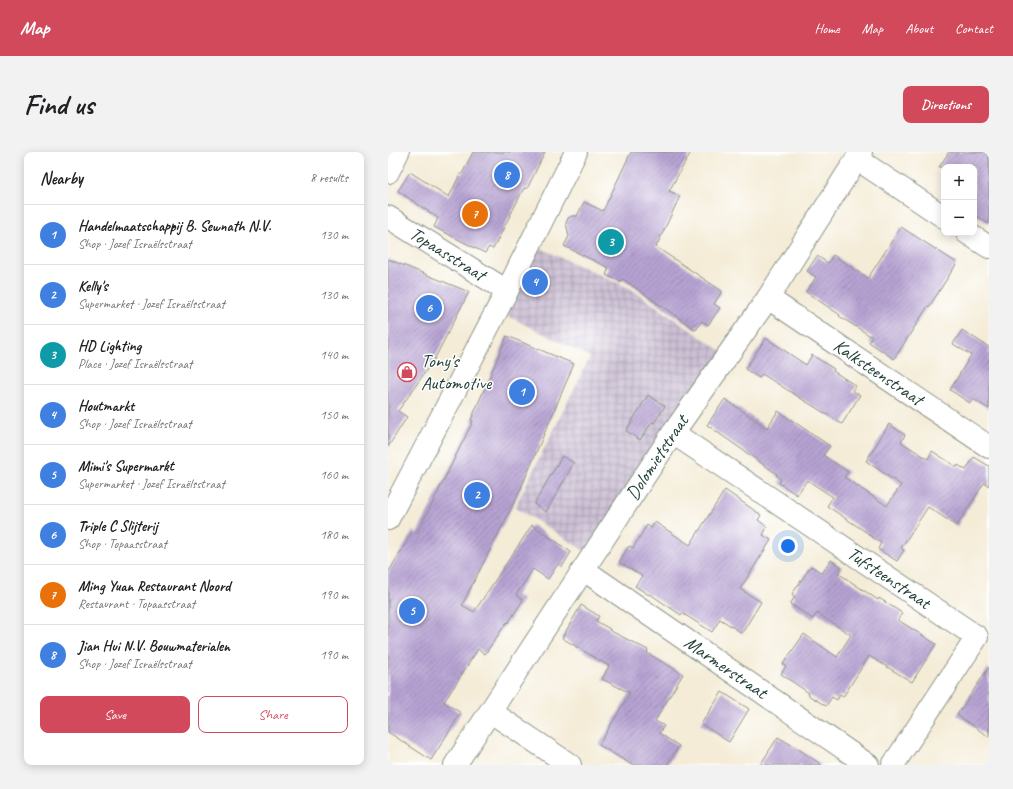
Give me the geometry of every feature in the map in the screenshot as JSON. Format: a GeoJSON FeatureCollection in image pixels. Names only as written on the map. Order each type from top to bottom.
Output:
{"type":"FeatureCollection","features":[{"type":"Feature","properties":{"kind":"street"},"geometry":{"type":"LineString","coordinates":[[388,172],[398,152]]}},
{"type":"Feature","properties":{"kind":"street"},"geometry":{"type":"LineString","coordinates":[[388,519],[507,291],[576,152]]}},
{"type":"Feature","properties":{"kind":"street"},"geometry":{"type":"LineString","coordinates":[[859,155],[941,215]]}},
{"type":"Feature","properties":{"kind":"street","name":"Dolomietstraat"},"geometry":{"type":"LineString","coordinates":[[455,765],[673,433],[768,298],[859,155]]}},
{"type":"Feature","properties":{"kind":"street","name":"Topaasstraat"},"geometry":{"type":"LineString","coordinates":[[388,217],[507,291]]}},
{"type":"Feature","properties":{"kind":"street"},"geometry":{"type":"LineString","coordinates":[[972,236],[989,248]]}},
{"type":"Feature","properties":{"kind":"street","name":"Kalksteenstraat"},"geometry":{"type":"LineString","coordinates":[[768,298],[989,447]]}},
{"type":"Feature","properties":{"kind":"street","name":"Tufsteenstraat"},"geometry":{"type":"LineString","coordinates":[[673,433],[977,637],[893,765]]}},
{"type":"Feature","properties":{"kind":"street","name":"Marmerstraat"},"geometry":{"type":"LineString","coordinates":[[584,570],[868,765]]}},
{"type":"Feature","properties":{"kind":"street"},"geometry":{"type":"LineString","coordinates":[[491,712],[570,765]]}},
{"type":"Feature","properties":{"kind":"shaded area"},"geometry":{"type":"Polygon","coordinates":[[[538,247],[631,289],[723,352],[588,553],[515,507],[590,357],[502,313],[538,247]]]}},
{"type":"Feature","properties":{"kind":"building"},"geometry":{"type":"Polygon","coordinates":[[[473,152],[545,152],[527,189],[524,188],[493,249],[489,247],[485,253],[434,227],[438,218],[398,191],[410,172],[449,197],[473,152]]]}},
{"type":"Feature","properties":{"kind":"building"},"geometry":{"type":"Polygon","coordinates":[[[631,152],[691,152],[669,191],[680,196],[656,247],[722,291],[714,304],[720,308],[708,325],[702,321],[696,330],[623,279],[621,282],[606,275],[609,268],[564,246],[569,236],[566,223],[568,218],[577,216],[584,202],[603,211],[631,152]]]}},
{"type":"Feature","properties":{"kind":"building"},"geometry":{"type":"Polygon","coordinates":[[[949,152],[989,152],[989,224],[977,216],[977,164],[941,164],[949,152]]]}},
{"type":"Feature","properties":{"kind":"building"},"geometry":{"type":"Polygon","coordinates":[[[901,227],[957,263],[894,359],[869,342],[872,337],[839,316],[840,315],[806,292],[816,277],[807,271],[817,256],[828,263],[833,255],[868,278],[901,227]]]}},
{"type":"Feature","properties":{"kind":"building"},"geometry":{"type":"Polygon","coordinates":[[[388,259],[469,292],[435,358],[398,411],[407,417],[388,447],[388,259]]]}},
{"type":"Feature","properties":{"kind":"building"},"geometry":{"type":"Polygon","coordinates":[[[962,330],[989,347],[989,409],[973,399],[970,403],[950,390],[971,355],[953,344],[962,330]]]}},
{"type":"Feature","properties":{"kind":"building"},"geometry":{"type":"Polygon","coordinates":[[[507,336],[574,364],[518,495],[462,605],[474,612],[532,525],[571,552],[562,567],[558,564],[548,579],[533,569],[516,595],[523,600],[508,623],[507,622],[485,654],[478,649],[444,702],[461,713],[431,760],[388,732],[388,573],[413,531],[417,534],[473,421],[471,420],[507,336]]]}},
{"type":"Feature","properties":{"kind":"building"},"geometry":{"type":"Polygon","coordinates":[[[766,338],[806,365],[812,355],[834,369],[833,371],[856,386],[852,391],[860,395],[842,424],[762,374],[759,378],[745,369],[766,338]]]}},
{"type":"Feature","properties":{"kind":"building"},"geometry":{"type":"Polygon","coordinates":[[[648,395],[665,406],[654,423],[652,422],[640,440],[626,431],[648,395]]]}},
{"type":"Feature","properties":{"kind":"building"},"geometry":{"type":"Polygon","coordinates":[[[725,399],[767,428],[778,411],[830,446],[823,455],[848,472],[844,477],[887,506],[901,485],[866,461],[889,424],[905,435],[901,442],[928,459],[932,451],[957,467],[958,465],[966,470],[974,457],[989,466],[989,486],[984,483],[957,526],[928,507],[901,548],[904,550],[897,561],[878,549],[881,543],[827,506],[833,497],[807,480],[797,495],[779,483],[781,479],[776,475],[777,474],[707,425],[725,399]]]}},
{"type":"Feature","properties":{"kind":"building"},"geometry":{"type":"Polygon","coordinates":[[[562,456],[574,463],[546,512],[534,504],[562,456]]]}},
{"type":"Feature","properties":{"kind":"building"},"geometry":{"type":"Polygon","coordinates":[[[725,490],[761,515],[758,520],[767,527],[763,535],[771,540],[740,589],[761,602],[742,633],[720,619],[712,632],[682,613],[681,615],[650,594],[649,595],[635,586],[642,576],[619,562],[629,546],[633,548],[647,525],[651,528],[655,522],[690,545],[725,490]]]}},
{"type":"Feature","properties":{"kind":"building"},"geometry":{"type":"Polygon","coordinates":[[[831,560],[842,567],[838,573],[878,600],[879,598],[902,613],[898,620],[936,644],[912,682],[869,656],[843,697],[840,695],[837,700],[832,697],[826,706],[808,695],[809,693],[781,674],[786,666],[783,664],[804,634],[837,657],[851,635],[817,613],[813,619],[790,604],[795,597],[792,594],[811,566],[822,573],[831,560]]]}},
{"type":"Feature","properties":{"kind":"building"},"geometry":{"type":"Polygon","coordinates":[[[581,605],[599,616],[596,621],[610,629],[609,630],[648,650],[647,653],[683,674],[655,721],[664,726],[659,733],[679,746],[667,765],[632,765],[599,745],[630,693],[602,679],[609,666],[562,638],[581,605]]]}},
{"type":"Feature","properties":{"kind":"building"},"geometry":{"type":"Polygon","coordinates":[[[989,667],[989,737],[957,715],[989,667]]]}},
{"type":"Feature","properties":{"kind":"building"},"geometry":{"type":"Polygon","coordinates":[[[722,692],[749,709],[729,742],[701,724],[722,692]]]}},
{"type":"Feature","properties":{"kind":"building"},"geometry":{"type":"Polygon","coordinates":[[[778,737],[800,750],[822,765],[760,765],[778,737]]]}},
{"type":"Feature","properties":{"kind":"place","name":"Jian Hui N.V. Bouwmaterialen"},"geometry":{"type":"Point","coordinates":[507,175]}},
{"type":"Feature","properties":{"kind":"place","name":"Ming Yuan Restaurant Noord"},"geometry":{"type":"Point","coordinates":[475,214]}},
{"type":"Feature","properties":{"kind":"place","name":"HD Lighting"},"geometry":{"type":"Point","coordinates":[611,242]}},
{"type":"Feature","properties":{"kind":"place","name":"Houtmarkt"},"geometry":{"type":"Point","coordinates":[535,282]}},
{"type":"Feature","properties":{"kind":"place","name":"Triple C Slijterij"},"geometry":{"type":"Point","coordinates":[429,308]}},
{"type":"Feature","properties":{"kind":"place","name":"Tony's Automotive"},"geometry":{"type":"Point","coordinates":[407,372]}},
{"type":"Feature","properties":{"kind":"place","name":"Handelmaatschappij B. Sewnath N.V."},"geometry":{"type":"Point","coordinates":[522,392]}},
{"type":"Feature","properties":{"kind":"place","name":"Kelly's"},"geometry":{"type":"Point","coordinates":[477,495]}},
{"type":"Feature","properties":{"kind":"place","name":"Mimi's Supermarkt"},"geometry":{"type":"Point","coordinates":[412,611]}}]}
